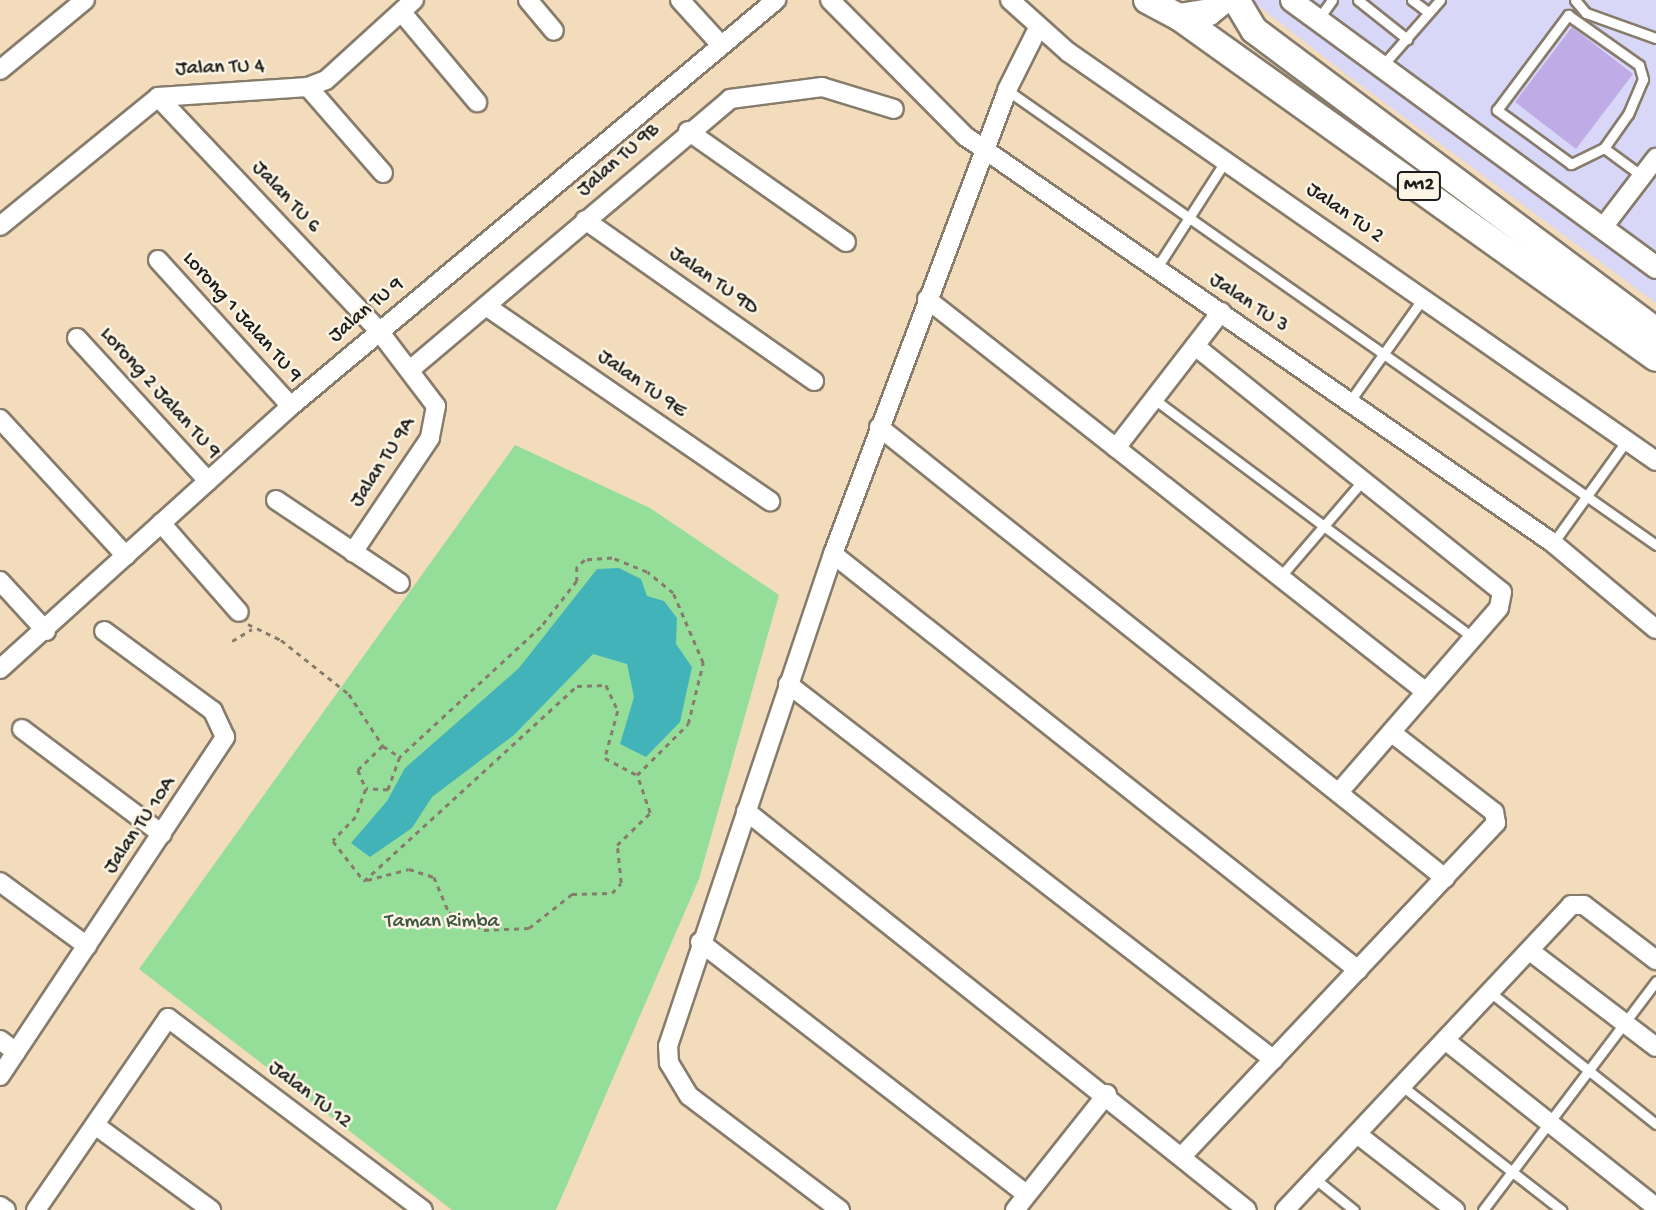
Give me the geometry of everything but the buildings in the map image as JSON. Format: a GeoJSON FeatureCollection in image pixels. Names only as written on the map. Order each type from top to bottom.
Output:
{"type":"FeatureCollection","features":[{"type":"Feature","properties":{"kind":"main road","name":"M12"},"geometry":{"type":"LineString","coordinates":[[1147,0],[1180,17],[1656,358]]}},
{"type":"Feature","properties":{"kind":"main road"},"geometry":{"type":"LineString","coordinates":[[1180,17],[1209,12],[1224,0]]}},
{"type":"Feature","properties":{"kind":"main road","name":"M12"},"geometry":{"type":"LineString","coordinates":[[1236,0],[1254,30],[1656,331]]}},
{"type":"Feature","properties":{"kind":"street"},"geometry":{"type":"LineString","coordinates":[[0,69],[85,0]]}},
{"type":"Feature","properties":{"kind":"street"},"geometry":{"type":"LineString","coordinates":[[528,0],[554,31]]}},
{"type":"Feature","properties":{"kind":"street"},"geometry":{"type":"LineString","coordinates":[[680,0],[720,44]]}},
{"type":"Feature","properties":{"kind":"street","name":"Jalan TU 9"},"geometry":{"type":"LineString","coordinates":[[0,669],[46,631],[291,406],[720,44],[776,0]]}},
{"type":"Feature","properties":{"kind":"street","name":"Jalan TU 3"},"geometry":{"type":"LineString","coordinates":[[830,0],[919,95],[984,150],[1553,543],[1656,629]]}},
{"type":"Feature","properties":{"kind":"street","name":"Jalan TU 2"},"geometry":{"type":"LineString","coordinates":[[1010,0],[1038,28],[1656,461]]}},
{"type":"Feature","properties":{"kind":"street"},"geometry":{"type":"LineString","coordinates":[[1296,1],[1318,20],[1604,226],[1656,267]]}},
{"type":"Feature","properties":{"kind":"street"},"geometry":{"type":"LineString","coordinates":[[383,173],[308,87],[409,8],[477,102]]}},
{"type":"Feature","properties":{"kind":"street"},"geometry":{"type":"LineString","coordinates":[[840,1210],[676,1080],[668,1046],[833,554],[1007,90],[1038,28]]}},
{"type":"Feature","properties":{"kind":"street","name":"Jalan TU 4"},"geometry":{"type":"LineString","coordinates":[[0,226],[158,97],[308,87]]}},
{"type":"Feature","properties":{"kind":"street","name":"Jalan TU 9B"},"geometry":{"type":"LineString","coordinates":[[411,369],[688,131],[730,99],[790,87],[822,88],[894,109]]}},
{"type":"Feature","properties":{"kind":"street","name":"Jalan TU 6"},"geometry":{"type":"LineString","coordinates":[[158,97],[379,331]]}},
{"type":"Feature","properties":{"kind":"street"},"geometry":{"type":"LineString","coordinates":[[688,131],[846,242]]}},
{"type":"Feature","properties":{"kind":"street"},"geometry":{"type":"LineString","coordinates":[[1604,226],[1656,158]]}},
{"type":"Feature","properties":{"kind":"street","name":"Jalan TU 9D"},"geometry":{"type":"LineString","coordinates":[[585,220],[814,381]]}},
{"type":"Feature","properties":{"kind":"street","name":"Lorong 1 Jalan TU 9"},"geometry":{"type":"LineString","coordinates":[[158,260],[291,406]]}},
{"type":"Feature","properties":{"kind":"street"},"geometry":{"type":"LineString","coordinates":[[927,299],[1426,692]]}},
{"type":"Feature","properties":{"kind":"street","name":"Jalan TU 9E"},"geometry":{"type":"LineString","coordinates":[[486,306],[770,501]]}},
{"type":"Feature","properties":{"kind":"street"},"geometry":{"type":"LineString","coordinates":[[1116,447],[1221,312]]}},
{"type":"Feature","properties":{"kind":"street","name":"Jalan TU 9A"},"geometry":{"type":"LineString","coordinates":[[353,551],[438,421],[432,398],[379,331]]}},
{"type":"Feature","properties":{"kind":"street","name":"Lorong 2 Jalan TU 9"},"geometry":{"type":"LineString","coordinates":[[77,338],[208,481]]}},
{"type":"Feature","properties":{"kind":"street"},"geometry":{"type":"LineString","coordinates":[[1195,346],[1502,592],[1499,608],[1339,792]]}},
{"type":"Feature","properties":{"kind":"street"},"geometry":{"type":"LineString","coordinates":[[0,419],[126,556]]}},
{"type":"Feature","properties":{"kind":"street"},"geometry":{"type":"LineString","coordinates":[[879,428],[1445,877]]}},
{"type":"Feature","properties":{"kind":"street"},"geometry":{"type":"LineString","coordinates":[[276,500],[400,583]]}},
{"type":"Feature","properties":{"kind":"street"},"geometry":{"type":"LineString","coordinates":[[161,523],[239,612]]}},
{"type":"Feature","properties":{"kind":"street"},"geometry":{"type":"LineString","coordinates":[[833,554],[1358,970]]}},
{"type":"Feature","properties":{"kind":"street"},"geometry":{"type":"LineString","coordinates":[[0,581],[46,631]]}},
{"type":"Feature","properties":{"kind":"street","name":"Jalan TU 10A"},"geometry":{"type":"LineString","coordinates":[[0,1076],[222,746],[225,729],[203,703],[104,631]]}},
{"type":"Feature","properties":{"kind":"street"},"geometry":{"type":"LineString","coordinates":[[788,684],[1274,1060]]}},
{"type":"Feature","properties":{"kind":"street"},"geometry":{"type":"LineString","coordinates":[[22,729],[162,834]]}},
{"type":"Feature","properties":{"kind":"street"},"geometry":{"type":"LineString","coordinates":[[1184,1154],[1445,877],[1497,817],[1391,732]]}},
{"type":"Feature","properties":{"kind":"street"},"geometry":{"type":"LineString","coordinates":[[747,811],[1184,1154],[1247,1210]]}},
{"type":"Feature","properties":{"kind":"street"},"geometry":{"type":"LineString","coordinates":[[0,882],[87,946]]}},
{"type":"Feature","properties":{"kind":"street"},"geometry":{"type":"LineString","coordinates":[[1285,1210],[1530,951],[1561,913],[1584,905],[1656,960]]}},
{"type":"Feature","properties":{"kind":"street"},"geometry":{"type":"LineString","coordinates":[[701,942],[1027,1195]]}},
{"type":"Feature","properties":{"kind":"street"},"geometry":{"type":"LineString","coordinates":[[1530,951],[1656,1047]]}},
{"type":"Feature","properties":{"kind":"street","name":"Jalan TU 12"},"geometry":{"type":"LineString","coordinates":[[95,1125],[168,1018],[423,1210]]}},
{"type":"Feature","properties":{"kind":"street"},"geometry":{"type":"LineString","coordinates":[[0,1040],[16,1052]]}},
{"type":"Feature","properties":{"kind":"street"},"geometry":{"type":"LineString","coordinates":[[1445,1040],[1656,1207]]}},
{"type":"Feature","properties":{"kind":"street"},"geometry":{"type":"LineString","coordinates":[[1015,1210],[1107,1094]]}},
{"type":"Feature","properties":{"kind":"street"},"geometry":{"type":"LineString","coordinates":[[36,1210],[95,1125],[211,1210]]}},
{"type":"Feature","properties":{"kind":"street"},"geometry":{"type":"LineString","coordinates":[[1357,1134],[1455,1210]]}},
{"type":"Feature","properties":{"kind":"street"},"geometry":{"type":"LineString","coordinates":[[0,1206],[6,1210]]}},
{"type":"Feature","properties":{"kind":"lane"},"geometry":{"type":"LineString","coordinates":[[1318,20],[1332,0]]}},
{"type":"Feature","properties":{"kind":"lane"},"geometry":{"type":"LineString","coordinates":[[1358,0],[1407,39]]}},
{"type":"Feature","properties":{"kind":"lane"},"geometry":{"type":"LineString","coordinates":[[1412,0],[1429,13]]}},
{"type":"Feature","properties":{"kind":"lane"},"geometry":{"type":"LineString","coordinates":[[1382,66],[1440,0]]}},
{"type":"Feature","properties":{"kind":"lane"},"geometry":{"type":"LineString","coordinates":[[1575,0],[1586,13],[1656,38]]}},
{"type":"Feature","properties":{"kind":"lane"},"geometry":{"type":"LineString","coordinates":[[1568,15],[1639,65],[1643,79],[1604,148],[1572,164],[1497,110],[1568,15]]}},
{"type":"Feature","properties":{"kind":"lane"},"geometry":{"type":"LineString","coordinates":[[1007,90],[1656,545]]}},
{"type":"Feature","properties":{"kind":"lane"},"geometry":{"type":"LineString","coordinates":[[1604,148],[1642,176]]}},
{"type":"Feature","properties":{"kind":"lane"},"geometry":{"type":"LineString","coordinates":[[1156,269],[1226,160]]}},
{"type":"Feature","properties":{"kind":"lane"},"geometry":{"type":"LineString","coordinates":[[1350,401],[1424,297]]}},
{"type":"Feature","properties":{"kind":"lane"},"geometry":{"type":"LineString","coordinates":[[1154,399],[1473,638]]}},
{"type":"Feature","properties":{"kind":"lane"},"geometry":{"type":"LineString","coordinates":[[1553,543],[1627,440]]}},
{"type":"Feature","properties":{"kind":"lane"},"geometry":{"type":"LineString","coordinates":[[1280,577],[1363,478]]}},
{"type":"Feature","properties":{"kind":"lane"},"geometry":{"type":"LineString","coordinates":[[1483,1210],[1656,981]]}},
{"type":"Feature","properties":{"kind":"lane"},"geometry":{"type":"LineString","coordinates":[[1490,992],[1656,1124]]}},
{"type":"Feature","properties":{"kind":"lane"},"geometry":{"type":"LineString","coordinates":[[1402,1086],[1561,1210]]}},
{"type":"Feature","properties":{"kind":"lane"},"geometry":{"type":"LineString","coordinates":[[1314,1178],[1354,1210]]}},
{"type":"Feature","properties":{"kind":"path"},"geometry":{"type":"LineString","coordinates":[[366,789],[388,790],[400,757],[541,627],[577,581],[577,568],[612,558],[647,572],[673,593],[686,635],[703,663],[688,724],[637,775]]}},
{"type":"Feature","properties":{"kind":"path"},"geometry":{"type":"LineString","coordinates":[[239,612],[252,629],[281,640],[349,694],[383,746],[400,757]]}},
{"type":"Feature","properties":{"kind":"path"},"geometry":{"type":"LineString","coordinates":[[232,641],[252,629]]}},
{"type":"Feature","properties":{"kind":"path"},"geometry":{"type":"LineString","coordinates":[[606,685],[618,711],[605,758],[637,775],[650,813],[617,845],[621,883],[612,893],[572,894],[528,928],[484,930],[449,912],[434,877],[409,869],[364,881],[577,686],[606,685]]}},
{"type":"Feature","properties":{"kind":"path"},"geometry":{"type":"LineString","coordinates":[[364,881],[333,841],[356,817],[366,789],[358,769],[383,746]]}},
{"type":"Feature","properties":{"kind":"shaded area"},"geometry":{"type":"Polygon","coordinates":[[[1251,0],[1656,0],[1656,303],[1347,75],[1251,0]]]}},
{"type":"Feature","properties":{"kind":"green space","name":"Taman Rimba"},"geometry":{"type":"Polygon","coordinates":[[[515,445],[650,508],[779,595],[699,879],[556,1210],[452,1210],[139,969],[515,445]]]}},
{"type":"Feature","properties":{"kind":"water"},"geometry":{"type":"Polygon","coordinates":[[[619,568],[641,579],[647,596],[664,601],[677,618],[676,644],[692,667],[680,722],[646,757],[620,744],[634,697],[627,664],[593,654],[514,735],[432,797],[412,828],[370,857],[351,843],[387,801],[405,768],[519,668],[597,569],[619,568]]]}}]}
